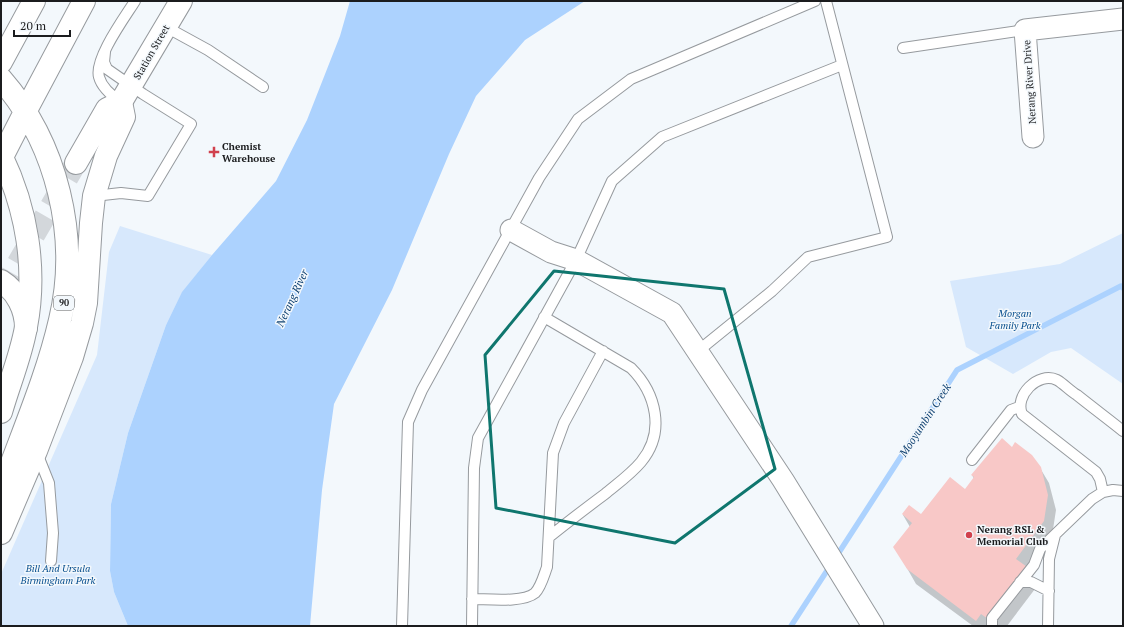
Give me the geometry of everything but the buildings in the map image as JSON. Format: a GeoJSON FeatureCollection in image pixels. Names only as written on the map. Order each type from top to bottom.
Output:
{"type":"FeatureCollection","features":[{"type":"Feature","properties":{"kind":"main road"},"geometry":{"type":"LineString","coordinates":[[1,62],[34,1]]}},
{"type":"Feature","properties":{"kind":"main road"},"geometry":{"type":"LineString","coordinates":[[1,412],[26,328],[31,286],[28,241],[23,213],[1,157],[20,104],[84,1]]}},
{"type":"Feature","properties":{"kind":"main road","name":"Station Street"},"geometry":{"type":"LineString","coordinates":[[126,94],[181,1]]}},
{"type":"Feature","properties":{"kind":"main road","name":"90"},"geometry":{"type":"LineString","coordinates":[[1,79],[20,104],[37,133],[58,189],[66,227],[66,283],[61,320],[1,492]]}},
{"type":"Feature","properties":{"kind":"main road"},"geometry":{"type":"LineString","coordinates":[[76,163],[107,109],[126,94]]}},
{"type":"Feature","properties":{"kind":"main road"},"geometry":{"type":"LineString","coordinates":[[1,533],[36,451],[72,357],[82,323],[86,304],[94,196],[106,156],[124,117],[126,94]]}},
{"type":"Feature","properties":{"kind":"main road"},"geometry":{"type":"LineString","coordinates":[[1,281],[15,293],[24,311],[26,328]]}},
{"type":"Feature","properties":{"kind":"street","name":"Nerang River Drive"},"geometry":{"type":"LineString","coordinates":[[1032,137],[1025,30],[1123,19]]}},
{"type":"Feature","properties":{"kind":"street"},"geometry":{"type":"LineString","coordinates":[[511,230],[551,252],[576,260],[672,314],[783,480],[873,626]]}},
{"type":"Feature","properties":{"kind":"lane"},"geometry":{"type":"LineString","coordinates":[[94,196],[121,193],[148,196],[191,124],[103,85],[99,76],[99,66],[105,52],[135,1]]}},
{"type":"Feature","properties":{"kind":"lane"},"geometry":{"type":"LineString","coordinates":[[402,626],[408,422],[422,390],[539,178],[578,119],[631,79],[815,1]]}},
{"type":"Feature","properties":{"kind":"lane"},"geometry":{"type":"LineString","coordinates":[[698,351],[772,292],[808,257],[887,237],[826,1]]}},
{"type":"Feature","properties":{"kind":"lane"},"geometry":{"type":"LineString","coordinates":[[166,27],[208,50],[263,87]]}},
{"type":"Feature","properties":{"kind":"lane"},"geometry":{"type":"LineString","coordinates":[[903,48],[1025,30]]}},
{"type":"Feature","properties":{"kind":"lane"},"geometry":{"type":"LineString","coordinates":[[105,52],[104,62],[107,69],[126,94]]}},
{"type":"Feature","properties":{"kind":"lane"},"geometry":{"type":"LineString","coordinates":[[472,626],[474,468],[478,438],[576,260],[612,181],[662,137],[842,65]]}},
{"type":"Feature","properties":{"kind":"lane"},"geometry":{"type":"LineString","coordinates":[[544,317],[603,350],[631,368],[643,380],[651,396],[656,419],[654,439],[642,461],[624,478],[549,537]]}},
{"type":"Feature","properties":{"kind":"lane"},"geometry":{"type":"LineString","coordinates":[[472,599],[522,599],[535,593],[547,567],[553,453],[564,423],[603,350]]}},
{"type":"Feature","properties":{"kind":"lane"},"geometry":{"type":"LineString","coordinates":[[1103,492],[1100,479],[1096,472],[1022,414],[1019,407],[1020,401],[1034,382],[1042,378],[1057,380],[1123,431]]}},
{"type":"Feature","properties":{"kind":"lane"},"geometry":{"type":"LineString","coordinates":[[972,460],[1011,410],[1019,407]]}},
{"type":"Feature","properties":{"kind":"lane"},"geometry":{"type":"LineString","coordinates":[[36,451],[49,483],[53,533],[51,561]]}},
{"type":"Feature","properties":{"kind":"lane"},"geometry":{"type":"LineString","coordinates":[[992,626],[992,618],[1034,565],[1040,549],[1092,499],[1103,492],[1113,490],[1123,491]]}},
{"type":"Feature","properties":{"kind":"lane"},"geometry":{"type":"LineString","coordinates":[[1048,626],[1049,560],[1056,535]]}},
{"type":"Feature","properties":{"kind":"lane"},"geometry":{"type":"LineString","coordinates":[[1020,582],[1031,582],[1049,591]]}},
{"type":"Feature","properties":{"kind":"highlighted area"},"geometry":{"type":"Polygon","coordinates":[[[554,271],[724,289],[775,469],[675,543],[496,508],[485,355],[554,271]]]}},
{"type":"Feature","properties":{"kind":"green space","name":"Bill And Ursula Birmingham Park"},"geometry":{"type":"Polygon","coordinates":[[[120,226],[212,255],[182,293],[166,325],[128,433],[111,504],[110,571],[114,592],[128,626],[1,626],[1,574],[97,355],[109,252],[120,226]]]}},
{"type":"Feature","properties":{"kind":"green space","name":"Morgan Family Park"},"geometry":{"type":"Polygon","coordinates":[[[1123,233],[1123,384],[1071,348],[1051,352],[1013,374],[966,347],[950,281],[1060,264],[1123,233]]]}},
{"type":"Feature","properties":{"kind":"water","name":"Nerang River"},"geometry":{"type":"Polygon","coordinates":[[[350,1],[585,1],[525,40],[476,96],[449,154],[392,290],[334,404],[322,490],[310,626],[128,626],[114,592],[110,571],[111,504],[128,433],[166,325],[182,292],[276,181],[307,120],[340,36],[350,1]]]}},
{"type":"Feature","properties":{"kind":"waterway","name":"Mooyumbin Creek"},"geometry":{"type":"LineString","coordinates":[[836,557],[957,370],[1121,286],[1123,288]]}},
{"type":"Feature","properties":{"kind":"waterway","name":"Mooyumbin Creek"},"geometry":{"type":"LineString","coordinates":[[791,626],[830,566]]}},
{"type":"Feature","properties":{"kind":"tunnel"},"geometry":{"type":"LineString","coordinates":[[1,292],[76,163]]}},
{"type":"Feature","properties":{"kind":"place","name":"Chemist Warehouse"},"geometry":{"type":"Point","coordinates":[214,152]}},
{"type":"Feature","properties":{"kind":"place","name":"Nerang RSL & Memorial Club"},"geometry":{"type":"Point","coordinates":[969,535]}}]}
